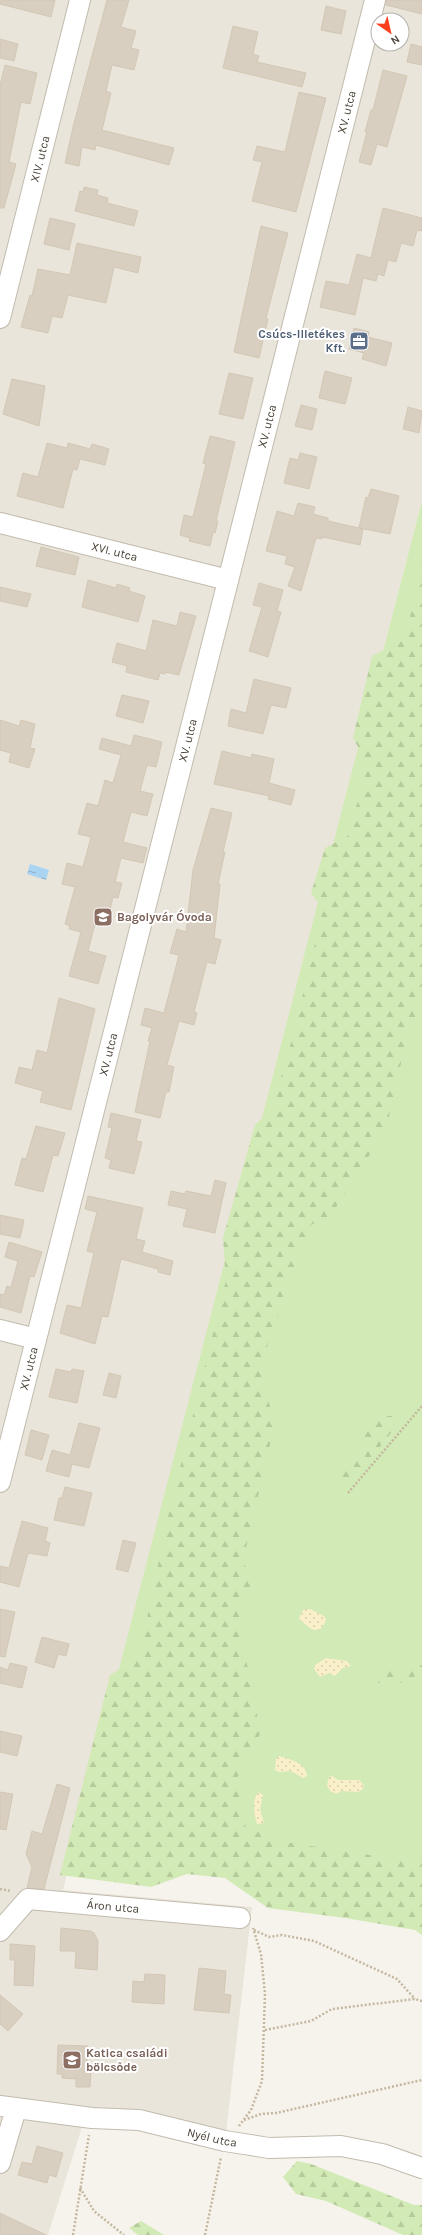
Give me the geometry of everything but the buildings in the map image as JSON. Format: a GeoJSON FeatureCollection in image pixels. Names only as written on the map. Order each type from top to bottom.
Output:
{"type":"FeatureCollection","features":[{"type":"Feature","properties":{"kind":"street","name":"XIV. utca"},"geometry":{"type":"LineString","coordinates":[[0,318],[80,0]]}},
{"type":"Feature","properties":{"kind":"street","name":"XV. utca"},"geometry":{"type":"LineString","coordinates":[[0,1482],[375,0]]}},
{"type":"Feature","properties":{"kind":"street","name":"XVI. utca"},"geometry":{"type":"LineString","coordinates":[[0,523],[228,580]]}},
{"type":"Feature","properties":{"kind":"street"},"geometry":{"type":"LineString","coordinates":[[0,1330],[36,1339]]}},
{"type":"Feature","properties":{"kind":"street","name":"Áron utca"},"geometry":{"type":"LineString","coordinates":[[0,1930],[28,1898],[247,1924]]}},
{"type":"Feature","properties":{"kind":"street"},"geometry":{"type":"LineString","coordinates":[[0,2163],[8,2108]]}},
{"type":"Feature","properties":{"kind":"street","name":"Nyél utca"},"geometry":{"type":"LineString","coordinates":[[8,2108],[92,2118],[139,2120],[226,2141],[269,2148],[341,2146],[382,2154],[422,2168]]}},
{"type":"Feature","properties":{"kind":"path"},"geometry":{"type":"LineString","coordinates":[[348,1493],[422,1406]]}},
{"type":"Feature","properties":{"kind":"path"},"geometry":{"type":"LineString","coordinates":[[247,1924],[269,1937],[282,1935],[314,1941],[397,1979],[415,1999]]}},
{"type":"Feature","properties":{"kind":"path"},"geometry":{"type":"LineString","coordinates":[[205,2235],[226,2141],[251,2110],[262,2081],[265,2030],[264,1988],[260,1954],[247,1924]]}},
{"type":"Feature","properties":{"kind":"path"},"geometry":{"type":"LineString","coordinates":[[265,2030],[311,2021],[332,2009],[415,1999],[422,2001]]}},
{"type":"Feature","properties":{"kind":"path"},"geometry":{"type":"LineString","coordinates":[[243,2121],[261,2114],[276,2113],[422,2080]]}},
{"type":"Feature","properties":{"kind":"path"},"geometry":{"type":"LineString","coordinates":[[73,2235],[92,2118]]}},
{"type":"Feature","properties":{"kind":"path"},"geometry":{"type":"LineString","coordinates":[[80,2186],[94,2211],[124,2235]]}},
{"type":"Feature","properties":{"kind":"shaded area"},"geometry":{"type":"Polygon","coordinates":[[[0,0],[422,0],[422,501],[63,1890],[252,1907],[225,2141],[157,2123],[82,2127],[48,2235],[0,2235],[0,0]]]}},
{"type":"Feature","properties":{"kind":"green space"},"geometry":{"type":"Polygon","coordinates":[[[422,501],[422,1890],[70,1858],[422,501]]]}},
{"type":"Feature","properties":{"kind":"green space"},"geometry":{"type":"Polygon","coordinates":[[[422,565],[422,999],[407,1037],[386,1129],[331,1215],[311,1225],[300,1250],[261,1364],[274,1427],[243,1561],[252,1582],[239,1620],[242,1646],[251,1679],[260,1734],[236,1780],[247,1833],[264,1832],[272,1840],[422,1863],[422,1935],[415,1930],[345,1918],[268,1908],[225,1878],[187,1874],[151,1887],[60,1875],[110,1675],[143,1655],[145,1628],[168,1517],[226,1280],[223,1238],[255,1125],[272,1109],[293,1036],[323,909],[311,893],[325,848],[348,836],[368,764],[353,738],[372,656],[405,639],[422,565]]]}},
{"type":"Feature","properties":{"kind":"green space"},"geometry":{"type":"Polygon","coordinates":[[[380,1416],[392,1416],[397,1425],[359,1474],[347,1483],[341,1476],[361,1452],[365,1436],[374,1419],[380,1416]]]}},
{"type":"Feature","properties":{"kind":"green space"},"geometry":{"type":"Polygon","coordinates":[[[422,1665],[422,1673],[400,1683],[374,1683],[373,1675],[385,1669],[422,1665]]]}},
{"type":"Feature","properties":{"kind":"green space"},"geometry":{"type":"Polygon","coordinates":[[[297,2161],[311,2164],[414,2205],[422,2205],[422,2235],[403,2235],[326,2201],[296,2194],[283,2177],[297,2161]]]}},
{"type":"Feature","properties":{"kind":"green space"},"geometry":{"type":"Polygon","coordinates":[[[141,2221],[164,2235],[138,2235],[129,2228],[141,2221]]]}},
{"type":"Feature","properties":{"kind":"sand"},"geometry":{"type":"Polygon","coordinates":[[[310,1609],[324,1616],[326,1620],[320,1629],[313,1630],[299,1618],[303,1610],[310,1609]]]}},
{"type":"Feature","properties":{"kind":"sand"},"geometry":{"type":"Polygon","coordinates":[[[326,1658],[347,1661],[351,1666],[343,1668],[335,1676],[329,1673],[320,1677],[314,1669],[315,1665],[326,1658]]]}},
{"type":"Feature","properties":{"kind":"sand"},"geometry":{"type":"Polygon","coordinates":[[[279,1756],[297,1762],[304,1768],[307,1776],[303,1778],[291,1771],[279,1772],[275,1770],[276,1759],[279,1756]]]}},
{"type":"Feature","properties":{"kind":"sand"},"geometry":{"type":"Polygon","coordinates":[[[332,1776],[338,1780],[359,1780],[364,1785],[363,1789],[358,1792],[341,1791],[337,1794],[330,1791],[327,1785],[329,1777],[332,1776]]]}},
{"type":"Feature","properties":{"kind":"sand"},"geometry":{"type":"Polygon","coordinates":[[[258,1792],[263,1795],[260,1809],[264,1823],[257,1824],[254,1808],[255,1799],[258,1792]]]}},
{"type":"Feature","properties":{"kind":"water"},"geometry":{"type":"Polygon","coordinates":[[[30,864],[49,870],[46,880],[27,874],[30,864]]]}},
{"type":"Feature","properties":{"kind":"place","name":"Csúcs-Illetékes Kft."},"geometry":{"type":"Point","coordinates":[359,341]}},
{"type":"Feature","properties":{"kind":"place","name":"Bagolyvár Óvoda"},"geometry":{"type":"Point","coordinates":[103,917]}},
{"type":"Feature","properties":{"kind":"place","name":"Katica családi bölcsőde"},"geometry":{"type":"Point","coordinates":[72,2060]}}]}
